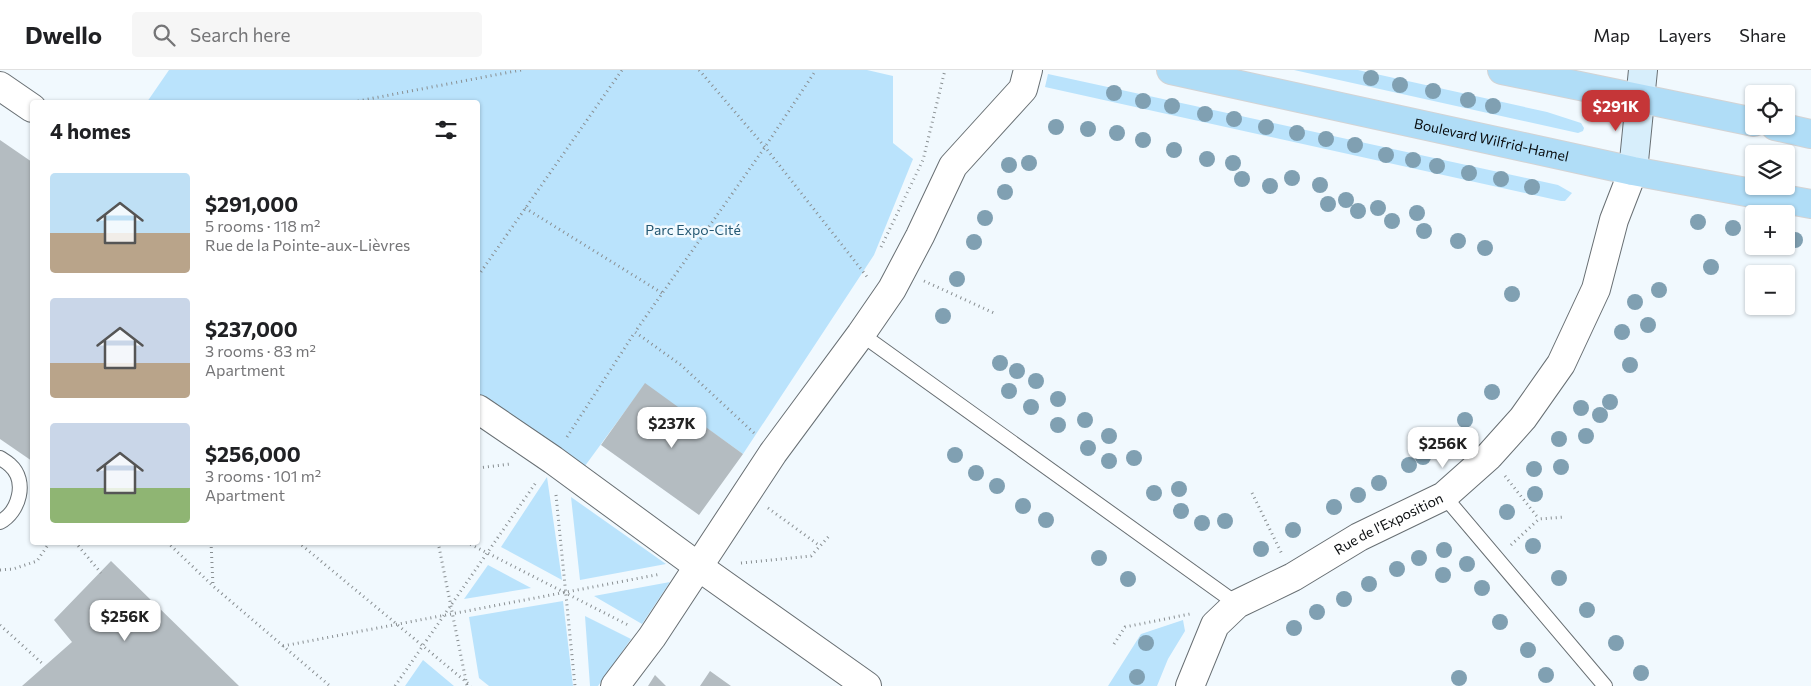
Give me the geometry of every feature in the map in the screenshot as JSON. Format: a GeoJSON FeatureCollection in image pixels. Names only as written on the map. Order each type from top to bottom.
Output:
{"type":"FeatureCollection","features":[{"type":"Feature","properties":{"kind":"main road","name":"Boulevard Wilfrid-Hamel"},"geometry":{"type":"LineString","coordinates":[[1171,70],[1633,171],[1811,204]]}},
{"type":"Feature","properties":{"kind":"main road"},"geometry":{"type":"LineString","coordinates":[[1502,70],[1745,120]]}},
{"type":"Feature","properties":{"kind":"main road"},"geometry":{"type":"LineString","coordinates":[[1633,171],[1642,99],[1643,70]]}},
{"type":"Feature","properties":{"kind":"main road"},"geometry":{"type":"LineString","coordinates":[[1795,130],[1811,134]]}},
{"type":"Feature","properties":{"kind":"street"},"geometry":{"type":"LineString","coordinates":[[615,686],[652,637],[773,453],[862,334],[897,280],[953,166],[1023,89],[1028,70]]}},
{"type":"Feature","properties":{"kind":"street"},"geometry":{"type":"LineString","coordinates":[[0,86],[30,107]]}},
{"type":"Feature","properties":{"kind":"street","name":"Rue de l'Exposition"},"geometry":{"type":"LineString","coordinates":[[1190,686],[1215,625],[1237,604],[1293,577],[1359,537],[1444,496],[1489,456],[1523,418],[1561,364],[1596,290],[1614,220],[1633,171]]}},
{"type":"Feature","properties":{"kind":"street"},"geometry":{"type":"LineString","coordinates":[[480,410],[553,460],[699,567],[867,686]]}},
{"type":"Feature","properties":{"kind":"lane"},"geometry":{"type":"LineString","coordinates":[[862,334],[1237,604]]}},
{"type":"Feature","properties":{"kind":"lane"},"geometry":{"type":"LineString","coordinates":[[0,458],[11,466],[17,476],[20,487],[14,510],[6,519],[0,522]]}},
{"type":"Feature","properties":{"kind":"lane"},"geometry":{"type":"LineString","coordinates":[[1444,496],[1605,686]]}},
{"type":"Feature","properties":{"kind":"path"},"geometry":{"type":"LineString","coordinates":[[364,100],[521,70]]}},
{"type":"Feature","properties":{"kind":"path"},"geometry":{"type":"LineString","coordinates":[[480,273],[622,70]]}},
{"type":"Feature","properties":{"kind":"path"},"geometry":{"type":"LineString","coordinates":[[699,70],[765,147],[866,278],[897,280],[994,313]]}},
{"type":"Feature","properties":{"kind":"path"},"geometry":{"type":"LineString","coordinates":[[395,686],[553,460],[635,332],[765,147],[816,70]]}},
{"type":"Feature","properties":{"kind":"path"},"geometry":{"type":"LineString","coordinates":[[879,252],[923,160],[945,70]]}},
{"type":"Feature","properties":{"kind":"path"},"geometry":{"type":"LineString","coordinates":[[525,208],[662,293]]}},
{"type":"Feature","properties":{"kind":"path"},"geometry":{"type":"LineString","coordinates":[[866,278],[870,269]]}},
{"type":"Feature","properties":{"kind":"path"},"geometry":{"type":"LineString","coordinates":[[635,332],[681,365],[755,434]]}},
{"type":"Feature","properties":{"kind":"path"},"geometry":{"type":"LineString","coordinates":[[1489,456],[1539,519]]}},
{"type":"Feature","properties":{"kind":"path"},"geometry":{"type":"LineString","coordinates":[[553,460],[575,686]]}},
{"type":"Feature","properties":{"kind":"path"},"geometry":{"type":"LineString","coordinates":[[747,493],[820,546]]}},
{"type":"Feature","properties":{"kind":"path"},"geometry":{"type":"LineString","coordinates":[[1252,493],[1293,577]]}},
{"type":"Feature","properties":{"kind":"path"},"geometry":{"type":"LineString","coordinates":[[1497,558],[1539,519],[1565,517]]}},
{"type":"Feature","properties":{"kind":"path"},"geometry":{"type":"LineString","coordinates":[[283,646],[699,567],[811,556],[830,535]]}},
{"type":"Feature","properties":{"kind":"path"},"geometry":{"type":"LineString","coordinates":[[0,570],[13,569],[37,561],[48,545]]}},
{"type":"Feature","properties":{"kind":"path"},"geometry":{"type":"LineString","coordinates":[[78,545],[101,573]]}},
{"type":"Feature","properties":{"kind":"path"},"geometry":{"type":"LineString","coordinates":[[170,545],[213,586],[330,686]]}},
{"type":"Feature","properties":{"kind":"path"},"geometry":{"type":"LineString","coordinates":[[211,545],[213,586]]}},
{"type":"Feature","properties":{"kind":"path"},"geometry":{"type":"LineString","coordinates":[[302,545],[398,624],[467,684],[472,686]]}},
{"type":"Feature","properties":{"kind":"path"},"geometry":{"type":"LineString","coordinates":[[439,545],[467,684]]}},
{"type":"Feature","properties":{"kind":"path"},"geometry":{"type":"LineString","coordinates":[[472,545],[652,637]]}},
{"type":"Feature","properties":{"kind":"path"},"geometry":{"type":"LineString","coordinates":[[1114,644],[1125,627],[1190,614]]}},
{"type":"Feature","properties":{"kind":"path"},"geometry":{"type":"LineString","coordinates":[[0,625],[44,665]]}},
{"type":"Feature","properties":{"kind":"green space","name":"Parc Expo-Cité"},"geometry":{"type":"Polygon","coordinates":[[[169,70],[867,70],[893,76],[893,143],[913,159],[874,255],[743,454],[645,384],[582,470],[480,398],[480,100],[148,100],[169,70]]]}},
{"type":"Feature","properties":{"kind":"green space"},"geometry":{"type":"Polygon","coordinates":[[[1294,70],[1358,70],[1547,112],[1581,123],[1584,128],[1583,131],[1578,133],[1294,70]]]}},
{"type":"Feature","properties":{"kind":"green space"},"geometry":{"type":"Polygon","coordinates":[[[1048,74],[1558,185],[1572,193],[1565,201],[1561,201],[1045,87],[1048,74]]]}},
{"type":"Feature","properties":{"kind":"green space"},"geometry":{"type":"Polygon","coordinates":[[[547,477],[562,580],[501,547],[547,477]]]}},
{"type":"Feature","properties":{"kind":"green space"},"geometry":{"type":"Polygon","coordinates":[[[571,497],[666,564],[580,580],[571,497]]]}},
{"type":"Feature","properties":{"kind":"green space"},"geometry":{"type":"Polygon","coordinates":[[[488,565],[531,588],[464,599],[488,565]]]}},
{"type":"Feature","properties":{"kind":"green space"},"geometry":{"type":"Polygon","coordinates":[[[670,582],[642,624],[594,596],[670,582]]]}},
{"type":"Feature","properties":{"kind":"green space"},"geometry":{"type":"Polygon","coordinates":[[[563,601],[573,686],[489,686],[479,678],[469,617],[563,601]]]}},
{"type":"Feature","properties":{"kind":"green space"},"geometry":{"type":"Polygon","coordinates":[[[585,616],[631,639],[598,686],[590,686],[585,616]]]}},
{"type":"Feature","properties":{"kind":"green space"},"geometry":{"type":"Polygon","coordinates":[[[1183,620],[1185,631],[1168,659],[1157,686],[1108,686],[1141,634],[1183,620]]]}},
{"type":"Feature","properties":{"kind":"green space"},"geometry":{"type":"Polygon","coordinates":[[[423,660],[454,686],[405,686],[423,660]]]}},
{"type":"Feature","properties":{"kind":"building"},"geometry":{"type":"Polygon","coordinates":[[[0,140],[30,161],[30,460],[0,439],[0,140]]]}},
{"type":"Feature","properties":{"kind":"building"},"geometry":{"type":"Polygon","coordinates":[[[645,383],[743,454],[699,515],[601,445],[645,383]]]}},
{"type":"Feature","properties":{"kind":"building"},"geometry":{"type":"Polygon","coordinates":[[[111,561],[239,686],[22,686],[72,642],[54,620],[111,561]]]}},
{"type":"Feature","properties":{"kind":"building"},"geometry":{"type":"Polygon","coordinates":[[[710,671],[731,686],[700,686],[710,671]]]}},
{"type":"Feature","properties":{"kind":"building"},"geometry":{"type":"Polygon","coordinates":[[[655,675],[666,686],[648,686],[655,675]]]}}]}
